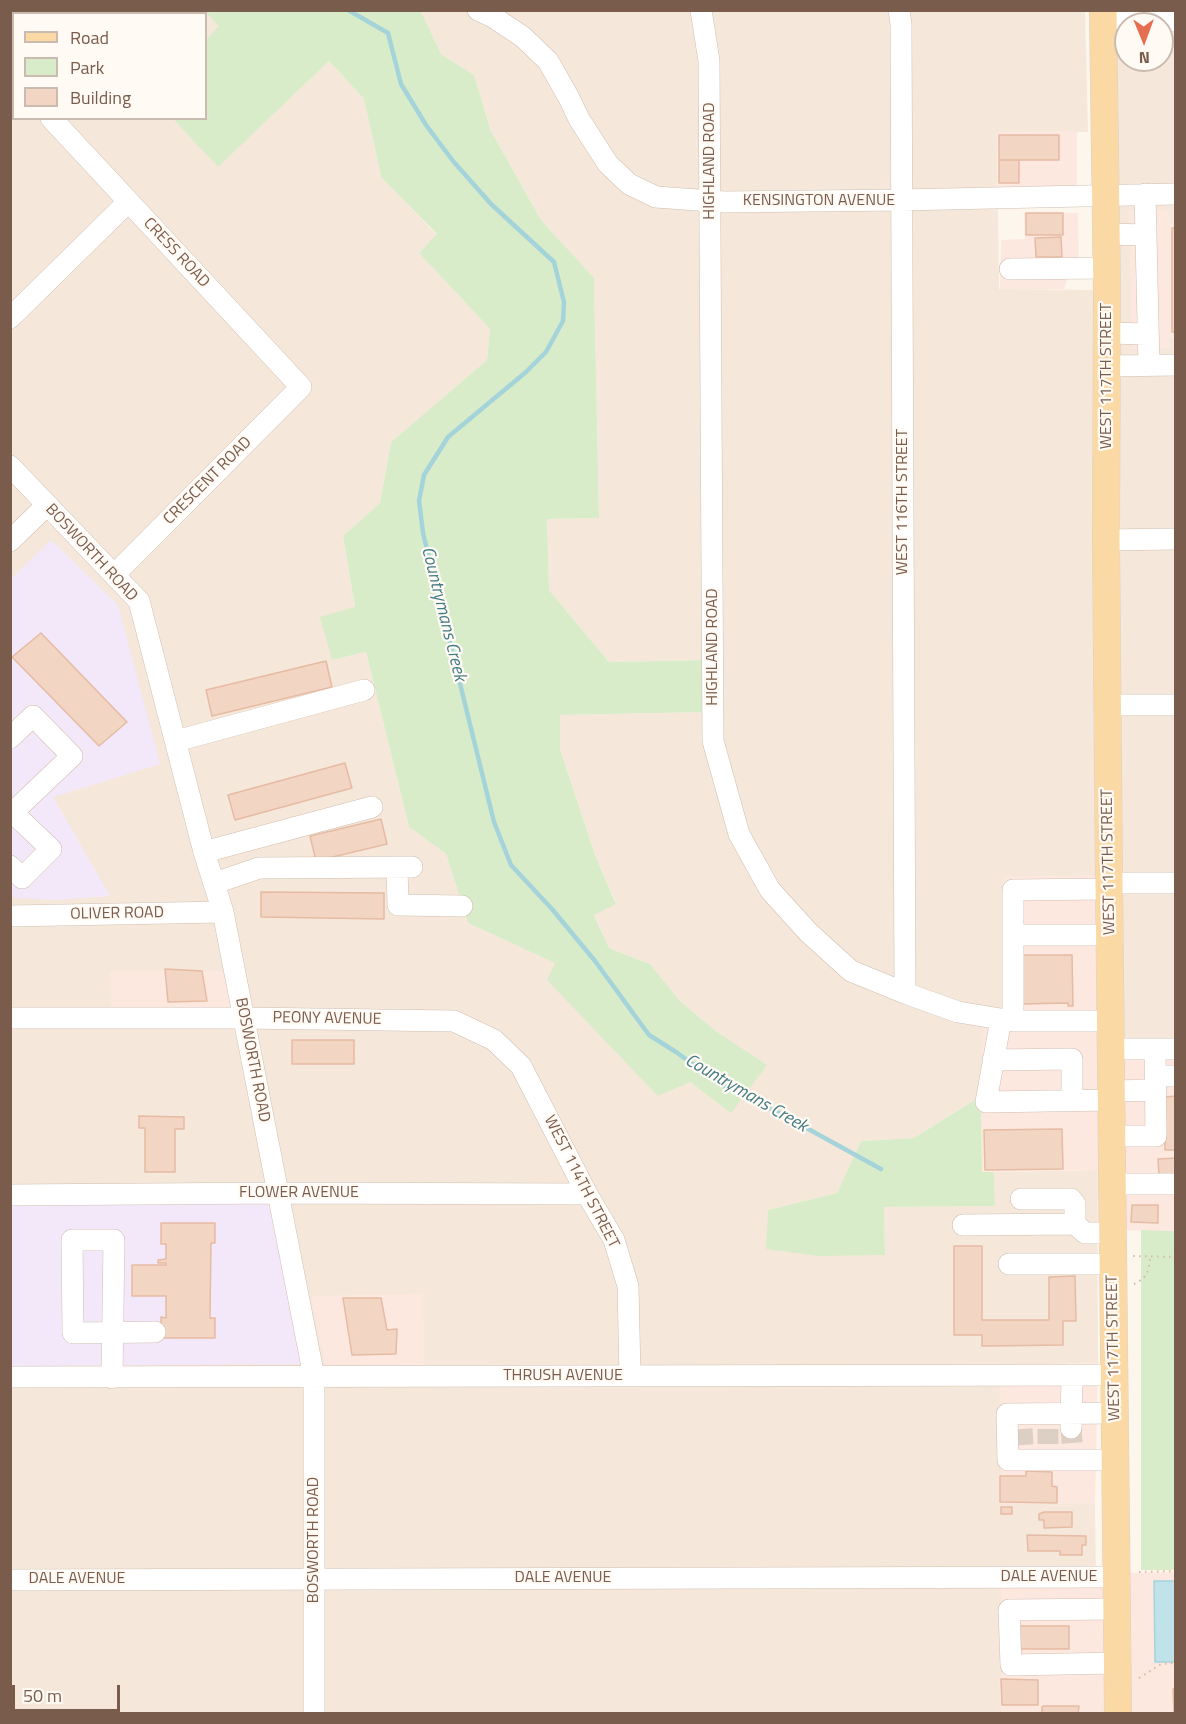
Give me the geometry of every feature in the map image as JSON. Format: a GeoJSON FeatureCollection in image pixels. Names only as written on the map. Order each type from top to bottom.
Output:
{"type":"FeatureCollection","features":[{"type":"Feature","properties":{"kind":"main road","name":"WEST 117TH STREET"},"geometry":{"type":"LineString","coordinates":[[1103,16],[1112,1233],[1123,1260],[1115,1375],[1115,1413],[1116,1460],[1128,1574],[1117,1609],[1128,1670],[1118,1713]]}},
{"type":"Feature","properties":{"kind":"street","name":"KENSINGTON AVENUE"},"geometry":{"type":"LineString","coordinates":[[478,10],[523,37],[548,61],[579,119],[608,164],[629,184],[656,196],[711,202],[1176,194]]}},
{"type":"Feature","properties":{"kind":"street","name":"HIGHLAND ROAD"},"geometry":{"type":"LineString","coordinates":[[701,10],[710,61],[713,741],[740,834],[770,890],[808,932],[852,971],[958,1012],[1007,1020],[1111,1021]]}},
{"type":"Feature","properties":{"kind":"street","name":"WEST 116TH STREET"},"geometry":{"type":"LineString","coordinates":[[899,10],[901,24],[905,993]]}},
{"type":"Feature","properties":{"kind":"street"},"geometry":{"type":"LineString","coordinates":[[1103,16],[1176,21]]}},
{"type":"Feature","properties":{"kind":"street","name":"CRESS ROAD"},"geometry":{"type":"LineString","coordinates":[[53,120],[302,387]]}},
{"type":"Feature","properties":{"kind":"street"},"geometry":{"type":"LineString","coordinates":[[1145,194],[1149,365]]}},
{"type":"Feature","properties":{"kind":"street"},"geometry":{"type":"LineString","coordinates":[[10,318],[128,202]]}},
{"type":"Feature","properties":{"kind":"street"},"geometry":{"type":"LineString","coordinates":[[1106,234],[1146,235]]}},
{"type":"Feature","properties":{"kind":"street"},"geometry":{"type":"LineString","coordinates":[[1010,269],[1106,268]]}},
{"type":"Feature","properties":{"kind":"street"},"geometry":{"type":"LineString","coordinates":[[1107,333],[1148,334]]}},
{"type":"Feature","properties":{"kind":"street"},"geometry":{"type":"LineString","coordinates":[[1107,366],[1176,365]]}},
{"type":"Feature","properties":{"kind":"street","name":"CRESCENT ROAD"},"geometry":{"type":"LineString","coordinates":[[114,575],[302,387]]}},
{"type":"Feature","properties":{"kind":"street","name":"BOSWORTH ROAD"},"geometry":{"type":"LineString","coordinates":[[10,466],[139,601],[204,852],[223,912],[314,1377],[314,1713]]}},
{"type":"Feature","properties":{"kind":"street"},"geometry":{"type":"LineString","coordinates":[[10,541],[47,505]]}},
{"type":"Feature","properties":{"kind":"street"},"geometry":{"type":"LineString","coordinates":[[1106,540],[1176,539]]}},
{"type":"Feature","properties":{"kind":"street"},"geometry":{"type":"LineString","coordinates":[[176,741],[364,690]]}},
{"type":"Feature","properties":{"kind":"street"},"geometry":{"type":"LineString","coordinates":[[1108,705],[1176,705]]}},
{"type":"Feature","properties":{"kind":"street"},"geometry":{"type":"LineString","coordinates":[[10,738],[33,717],[72,756],[11,812],[51,849],[22,878],[10,867]]}},
{"type":"Feature","properties":{"kind":"street"},"geometry":{"type":"LineString","coordinates":[[204,852],[372,807]]}},
{"type":"Feature","properties":{"kind":"street"},"geometry":{"type":"LineString","coordinates":[[215,883],[259,868],[404,867],[398,905],[462,906]]}},
{"type":"Feature","properties":{"kind":"street"},"geometry":{"type":"LineString","coordinates":[[1162,1081],[1112,1095],[1072,1101],[986,1102],[993,1060],[1007,1020],[1013,935],[1013,891],[1176,883]]}},
{"type":"Feature","properties":{"kind":"street","name":"OLIVER ROAD"},"geometry":{"type":"LineString","coordinates":[[10,916],[223,912]]}},
{"type":"Feature","properties":{"kind":"street"},"geometry":{"type":"LineString","coordinates":[[1013,935],[1110,935]]}},
{"type":"Feature","properties":{"kind":"street","name":"PEONY AVENUE"},"geometry":{"type":"LineString","coordinates":[[10,1018],[454,1021],[494,1040],[521,1066]]}},
{"type":"Feature","properties":{"kind":"street"},"geometry":{"type":"LineString","coordinates":[[1112,1049],[1165,1050],[1156,1136],[1112,1136]]}},
{"type":"Feature","properties":{"kind":"street"},"geometry":{"type":"LineString","coordinates":[[993,1060],[1072,1059],[1072,1101]]}},
{"type":"Feature","properties":{"kind":"street","name":"WEST 114TH STREET"},"geometry":{"type":"LineString","coordinates":[[521,1066],[587,1194],[614,1240],[628,1286],[630,1375]]}},
{"type":"Feature","properties":{"kind":"street"},"geometry":{"type":"LineString","coordinates":[[1112,1184],[1176,1184]]}},
{"type":"Feature","properties":{"kind":"street","name":"FLOWER AVENUE"},"geometry":{"type":"LineString","coordinates":[[10,1195],[587,1194]]}},
{"type":"Feature","properties":{"kind":"street"},"geometry":{"type":"LineString","coordinates":[[1021,1199],[1071,1199],[1075,1204],[1075,1224]]}},
{"type":"Feature","properties":{"kind":"street"},"geometry":{"type":"LineString","coordinates":[[963,1225],[1075,1224],[1085,1233],[1112,1233]]}},
{"type":"Feature","properties":{"kind":"street"},"geometry":{"type":"LineString","coordinates":[[112,1378],[113,1332],[114,1240],[72,1240],[72,1333],[113,1332],[154,1332]]}},
{"type":"Feature","properties":{"kind":"street"},"geometry":{"type":"LineString","coordinates":[[1009,1264],[1123,1260]]}},
{"type":"Feature","properties":{"kind":"street"},"geometry":{"type":"LineString","coordinates":[[1072,1375],[1072,1436]]}},
{"type":"Feature","properties":{"kind":"street","name":"THRUSH AVENUE"},"geometry":{"type":"LineString","coordinates":[[10,1377],[1115,1375]]}},
{"type":"Feature","properties":{"kind":"street"},"geometry":{"type":"LineString","coordinates":[[1115,1413],[1072,1436],[1023,1437],[1048,1437],[1072,1436],[1116,1460]]}},
{"type":"Feature","properties":{"kind":"street","name":"DALE AVENUE"},"geometry":{"type":"LineString","coordinates":[[10,1580],[1128,1574]]}},
{"type":"Feature","properties":{"kind":"street"},"geometry":{"type":"LineString","coordinates":[[1117,1609],[1009,1610],[1011,1665],[1128,1670]]}},
{"type":"Feature","properties":{"kind":"path"},"geometry":{"type":"LineString","coordinates":[[1134,1284],[1141,1281],[1149,1271],[1150,1257]]}},
{"type":"Feature","properties":{"kind":"path"},"geometry":{"type":"LineString","coordinates":[[1123,1260],[1176,1257]]}},
{"type":"Feature","properties":{"kind":"path"},"geometry":{"type":"LineString","coordinates":[[1128,1574],[1176,1571]]}},
{"type":"Feature","properties":{"kind":"path"},"geometry":{"type":"LineString","coordinates":[[1128,1670],[1176,1663]]}},
{"type":"Feature","properties":{"kind":"shaded area"},"geometry":{"type":"Polygon","coordinates":[[[11,11],[205,12],[12,12],[12,120],[174,120],[218,166],[329,61],[364,99],[381,177],[437,235],[419,253],[490,329],[487,360],[391,442],[380,503],[343,536],[355,607],[332,660],[366,652],[409,827],[446,854],[468,923],[556,963],[690,1082],[731,1112],[717,1032],[680,1001],[650,964],[609,948],[594,914],[616,903],[595,855],[560,749],[559,715],[706,712],[705,660],[609,662],[549,590],[547,519],[599,518],[594,279],[541,220],[491,131],[474,75],[441,54],[421,11],[1085,11],[1088,132],[997,132],[999,289],[1098,290],[1103,876],[1006,1026],[981,1096],[914,1138],[861,1141],[837,1193],[768,1210],[885,1254],[884,1207],[995,1206],[994,1172],[1097,1170],[1098,1363],[1001,1365],[1001,1504],[1095,1503],[1096,1588],[1001,1588],[1001,1713],[11,1714],[11,11]]]}},
{"type":"Feature","properties":{"kind":"shaded area"},"geometry":{"type":"Polygon","coordinates":[[[1110,11],[1175,11],[1175,1052],[1118,1053],[1110,11]]]}},
{"type":"Feature","properties":{"kind":"shaded area"},"geometry":{"type":"Polygon","coordinates":[[[207,14],[220,26],[207,39],[207,14]]]}},
{"type":"Feature","properties":{"kind":"shaded area"},"geometry":{"type":"Polygon","coordinates":[[[1077,131],[1077,186],[998,187],[997,132],[1077,131]]]}},
{"type":"Feature","properties":{"kind":"shaded area"},"geometry":{"type":"Polygon","coordinates":[[[1129,210],[1169,210],[1170,223],[1175,223],[1176,337],[1169,338],[1170,348],[1132,349],[1129,210]]]}},
{"type":"Feature","properties":{"kind":"shaded area"},"geometry":{"type":"Polygon","coordinates":[[[1024,213],[1078,213],[1079,273],[1069,274],[1064,289],[1000,289],[1001,240],[1025,239],[1024,213]]]}},
{"type":"Feature","properties":{"kind":"shaded area"},"geometry":{"type":"Polygon","coordinates":[[[51,540],[118,605],[160,764],[53,797],[110,896],[56,900],[15,898],[11,894],[11,579],[51,540]]]}},
{"type":"Feature","properties":{"kind":"shaded area"},"geometry":{"type":"Polygon","coordinates":[[[1115,875],[1118,1053],[1175,1052],[1175,1231],[1097,1230],[1097,1170],[982,1172],[983,1025],[1006,1026],[1003,877],[1115,875]]]}},
{"type":"Feature","properties":{"kind":"shaded area"},"geometry":{"type":"Polygon","coordinates":[[[110,971],[229,971],[238,1013],[111,1011],[110,971]]]}},
{"type":"Feature","properties":{"kind":"shaded area"},"geometry":{"type":"Polygon","coordinates":[[[10,1201],[268,1201],[304,1364],[11,1366],[10,1201]]]}},
{"type":"Feature","properties":{"kind":"shaded area"},"geometry":{"type":"Polygon","coordinates":[[[423,1294],[424,1365],[326,1365],[311,1296],[423,1294]]]}},
{"type":"Feature","properties":{"kind":"shaded area"},"geometry":{"type":"Polygon","coordinates":[[[1098,1363],[1095,1503],[1001,1504],[1000,1365],[1098,1363]]]}},
{"type":"Feature","properties":{"kind":"shaded area"},"geometry":{"type":"Polygon","coordinates":[[[1175,1572],[1175,1713],[1001,1713],[999,1679],[1001,1678],[1001,1588],[1128,1588],[1128,1573],[1175,1572]]]}},
{"type":"Feature","properties":{"kind":"green space"},"geometry":{"type":"Polygon","coordinates":[[[421,11],[441,54],[474,75],[491,131],[541,220],[594,278],[599,518],[547,519],[549,590],[609,662],[706,660],[707,712],[560,715],[560,749],[595,855],[616,904],[594,915],[609,948],[650,964],[680,1001],[717,1032],[767,1065],[731,1113],[690,1082],[658,1096],[547,980],[555,963],[468,923],[446,854],[409,827],[366,652],[332,660],[320,617],[355,607],[343,536],[380,503],[391,442],[487,360],[490,329],[419,253],[437,234],[381,177],[364,99],[329,61],[218,167],[174,120],[207,120],[207,39],[219,26],[205,12],[421,11]]]}},
{"type":"Feature","properties":{"kind":"green space"},"geometry":{"type":"Polygon","coordinates":[[[981,1096],[982,1172],[994,1172],[995,1206],[884,1207],[885,1255],[819,1256],[766,1249],[768,1210],[837,1193],[861,1141],[914,1138],[981,1096]]]}},
{"type":"Feature","properties":{"kind":"green space"},"geometry":{"type":"Polygon","coordinates":[[[1141,1230],[1175,1231],[1175,1570],[1141,1570],[1141,1230]]]}},
{"type":"Feature","properties":{"kind":"water"},"geometry":{"type":"Polygon","coordinates":[[[1154,1581],[1175,1581],[1175,1662],[1155,1662],[1154,1581]]]}},
{"type":"Feature","properties":{"kind":"building"},"geometry":{"type":"Polygon","coordinates":[[[999,135],[1059,135],[1059,160],[999,160],[999,135]]]}},
{"type":"Feature","properties":{"kind":"building"},"geometry":{"type":"Polygon","coordinates":[[[999,160],[1019,160],[1019,183],[999,183],[999,160]]]}},
{"type":"Feature","properties":{"kind":"building"},"geometry":{"type":"Polygon","coordinates":[[[1026,213],[1063,213],[1063,235],[1026,235],[1026,213]]]}},
{"type":"Feature","properties":{"kind":"building"},"geometry":{"type":"Polygon","coordinates":[[[1172,228],[1176,228],[1176,332],[1172,332],[1172,228]]]}},
{"type":"Feature","properties":{"kind":"building"},"geometry":{"type":"Polygon","coordinates":[[[1061,237],[1062,257],[1036,257],[1035,238],[1061,237]]]}},
{"type":"Feature","properties":{"kind":"building"},"geometry":{"type":"Polygon","coordinates":[[[41,633],[127,722],[99,746],[12,657],[41,633]]]}},
{"type":"Feature","properties":{"kind":"building"},"geometry":{"type":"Polygon","coordinates":[[[326,661],[332,687],[212,716],[206,690],[326,661]]]}},
{"type":"Feature","properties":{"kind":"building"},"geometry":{"type":"Polygon","coordinates":[[[345,763],[352,788],[235,820],[228,795],[345,763]]]}},
{"type":"Feature","properties":{"kind":"building"},"geometry":{"type":"Polygon","coordinates":[[[381,819],[387,844],[316,861],[310,836],[381,819]]]}},
{"type":"Feature","properties":{"kind":"building"},"geometry":{"type":"Polygon","coordinates":[[[261,892],[384,893],[384,919],[261,917],[261,892]]]}},
{"type":"Feature","properties":{"kind":"building"},"geometry":{"type":"Polygon","coordinates":[[[1020,955],[1072,955],[1073,1006],[1068,1006],[1068,1003],[1021,1004],[1020,955]]]}},
{"type":"Feature","properties":{"kind":"building"},"geometry":{"type":"Polygon","coordinates":[[[165,969],[202,971],[207,1001],[168,1002],[165,969]]]}},
{"type":"Feature","properties":{"kind":"building"},"geometry":{"type":"Polygon","coordinates":[[[292,1040],[354,1040],[354,1064],[292,1064],[292,1040]]]}},
{"type":"Feature","properties":{"kind":"building"},"geometry":{"type":"Polygon","coordinates":[[[1176,1096],[1176,1150],[1165,1150],[1164,1097],[1176,1096]]]}},
{"type":"Feature","properties":{"kind":"building"},"geometry":{"type":"Polygon","coordinates":[[[139,1116],[184,1117],[184,1129],[175,1129],[175,1172],[145,1172],[145,1128],[139,1128],[139,1116]]]}},
{"type":"Feature","properties":{"kind":"building"},"geometry":{"type":"Polygon","coordinates":[[[1062,1129],[1063,1169],[985,1170],[984,1130],[1062,1129]]]}},
{"type":"Feature","properties":{"kind":"building"},"geometry":{"type":"Polygon","coordinates":[[[1176,1158],[1176,1176],[1159,1176],[1158,1159],[1176,1158]]]}},
{"type":"Feature","properties":{"kind":"building"},"geometry":{"type":"Polygon","coordinates":[[[1132,1205],[1158,1205],[1158,1223],[1131,1222],[1132,1205]]]}},
{"type":"Feature","properties":{"kind":"building"},"geometry":{"type":"Polygon","coordinates":[[[161,1223],[215,1223],[215,1243],[211,1243],[210,1318],[215,1318],[215,1338],[161,1338],[161,1317],[166,1318],[166,1296],[132,1296],[132,1265],[166,1265],[166,1263],[158,1263],[158,1260],[166,1259],[166,1244],[161,1244],[161,1223]]]}},
{"type":"Feature","properties":{"kind":"building"},"geometry":{"type":"Polygon","coordinates":[[[954,1246],[982,1246],[982,1320],[1049,1320],[1049,1277],[1075,1276],[1076,1321],[1063,1321],[1063,1345],[982,1346],[982,1335],[954,1335],[954,1246]]]}},
{"type":"Feature","properties":{"kind":"building"},"geometry":{"type":"Polygon","coordinates":[[[343,1298],[381,1298],[387,1330],[397,1329],[396,1354],[352,1355],[343,1298]]]}},
{"type":"Feature","properties":{"kind":"building"},"geometry":{"type":"Polygon","coordinates":[[[1026,1471],[1052,1472],[1052,1486],[1057,1487],[1057,1503],[1000,1502],[1000,1476],[1026,1476],[1026,1471]]]}},
{"type":"Feature","properties":{"kind":"building"},"geometry":{"type":"Polygon","coordinates":[[[1001,1507],[1012,1507],[1012,1514],[1001,1514],[1001,1507]]]}},
{"type":"Feature","properties":{"kind":"building"},"geometry":{"type":"Polygon","coordinates":[[[1072,1512],[1072,1527],[1044,1528],[1044,1520],[1039,1520],[1039,1514],[1072,1512]]]}},
{"type":"Feature","properties":{"kind":"building"},"geometry":{"type":"Polygon","coordinates":[[[1027,1535],[1086,1536],[1086,1545],[1082,1545],[1082,1555],[1060,1555],[1060,1551],[1028,1551],[1027,1535]]]}},
{"type":"Feature","properties":{"kind":"building"},"geometry":{"type":"Polygon","coordinates":[[[1016,1626],[1069,1626],[1069,1649],[1016,1649],[1016,1626]]]}},
{"type":"Feature","properties":{"kind":"building"},"geometry":{"type":"Polygon","coordinates":[[[1001,1679],[1038,1680],[1038,1705],[1002,1705],[1001,1679]]]}},
{"type":"Feature","properties":{"kind":"building"},"geometry":{"type":"Polygon","coordinates":[[[1173,1689],[1176,1689],[1176,1714],[1174,1714],[1173,1689]]]}},
{"type":"Feature","properties":{"kind":"building"},"geometry":{"type":"Polygon","coordinates":[[[1044,1706],[1079,1706],[1078,1714],[1042,1714],[1044,1706]]]}},
{"type":"Feature","properties":{"kind":"waterway","name":"Countrymans Creek"},"geometry":{"type":"LineString","coordinates":[[348,10],[388,33],[401,84],[426,125],[453,161],[491,204],[554,262],[564,302],[563,321],[546,352],[526,372],[448,437],[424,475],[419,501],[423,533],[494,822],[511,865],[552,909],[595,961],[649,1035],[719,1083],[881,1169]]}},
{"type":"Feature","properties":{"kind":"tunnel"},"geometry":{"type":"LineString","coordinates":[[1071,1428],[1072,1443]]}},
{"type":"Feature","properties":{"kind":"tunnel"},"geometry":{"type":"LineString","coordinates":[[1022,1429],[1023,1445]]}},
{"type":"Feature","properties":{"kind":"tunnel"},"geometry":{"type":"LineString","coordinates":[[1048,1429],[1048,1444]]}}]}
